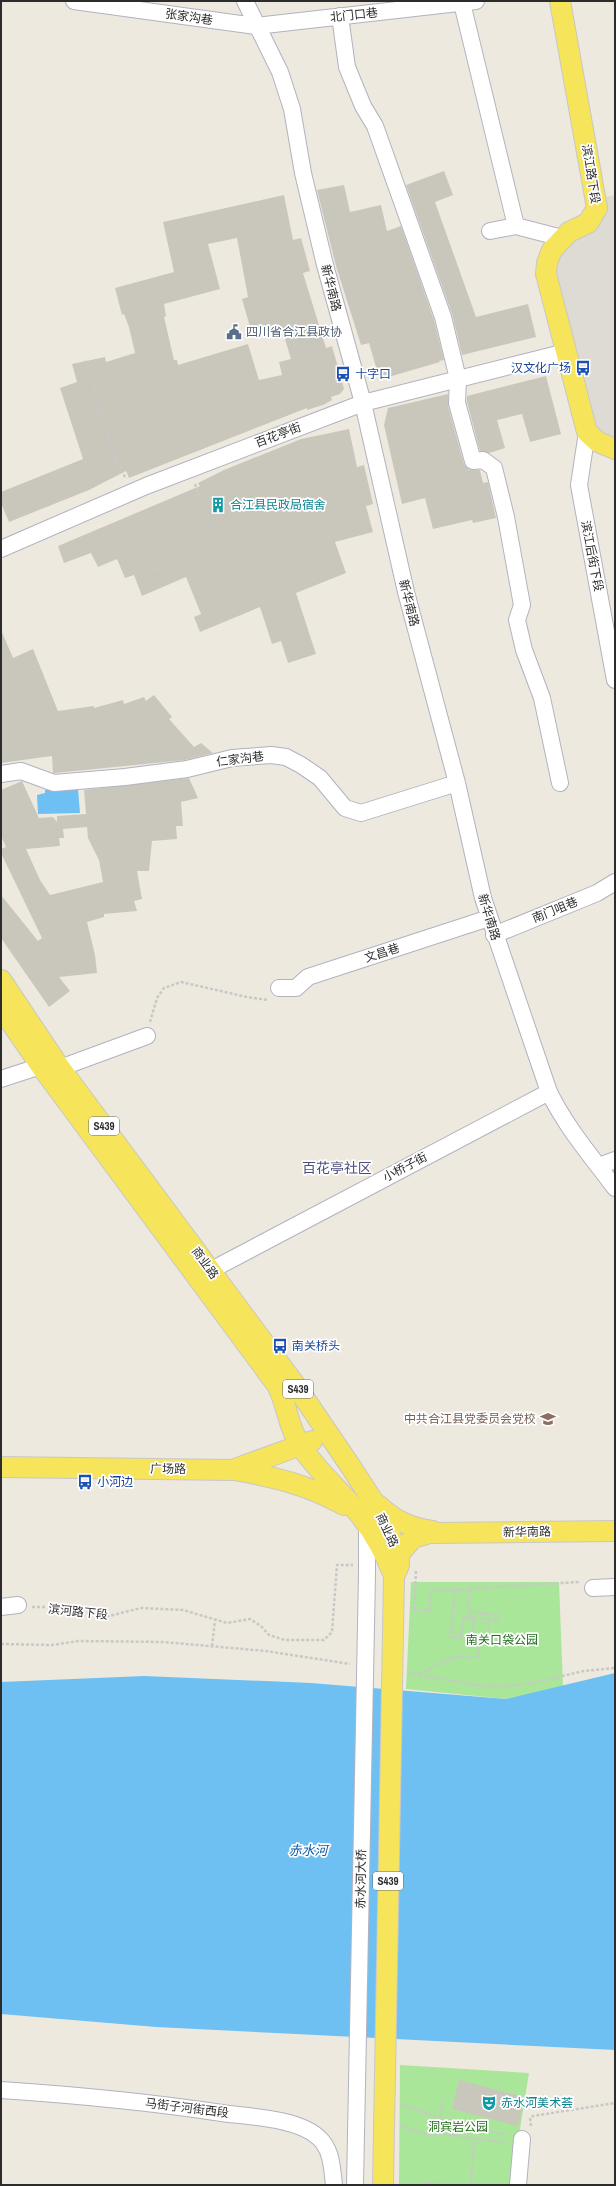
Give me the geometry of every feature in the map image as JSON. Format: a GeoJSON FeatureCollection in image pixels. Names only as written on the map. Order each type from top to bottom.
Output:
{"type":"FeatureCollection","features":[{"type":"Feature","properties":{"kind":"main road","name":"滨江路下段"},"geometry":{"type":"LineString","coordinates":[[560,1],[597,208],[588,223],[569,232],[562,238],[549,256],[546,274],[587,432]]}},
{"type":"Feature","properties":{"kind":"main road"},"geometry":{"type":"LineString","coordinates":[[587,432],[598,442],[615,449]]}},
{"type":"Feature","properties":{"kind":"main road","name":"商业路"},"geometry":{"type":"LineString","coordinates":[[1,980],[51,1067]]}},
{"type":"Feature","properties":{"kind":"main road","name":"商业路"},"geometry":{"type":"LineString","coordinates":[[1,1008],[51,1067],[204,1274],[296,1386],[328,1434],[367,1513],[378,1542],[396,1567]]}},
{"type":"Feature","properties":{"kind":"main road","name":"商业路"},"geometry":{"type":"LineString","coordinates":[[204,1274],[276,1385],[284,1400],[294,1435],[300,1446],[323,1475],[367,1513]]}},
{"type":"Feature","properties":{"kind":"main road","name":"广场路"},"geometry":{"type":"LineString","coordinates":[[1,1467],[232,1470],[300,1446],[328,1434]]}},
{"type":"Feature","properties":{"kind":"main road"},"geometry":{"type":"LineString","coordinates":[[232,1470],[274,1476],[306,1487],[367,1513],[390,1516],[402,1524],[440,1532]]}},
{"type":"Feature","properties":{"kind":"main road","name":"新华南路"},"geometry":{"type":"LineString","coordinates":[[440,1532],[615,1531]]}},
{"type":"Feature","properties":{"kind":"main road"},"geometry":{"type":"LineString","coordinates":[[396,1567],[409,1542],[417,1535],[440,1532]]}},
{"type":"Feature","properties":{"kind":"main road","name":"S439"},"geometry":{"type":"LineString","coordinates":[[383,2185],[396,1567]]}},
{"type":"Feature","properties":{"kind":"street","name":"张家沟巷"},"geometry":{"type":"LineString","coordinates":[[74,1],[256,26]]}},
{"type":"Feature","properties":{"kind":"street","name":"新华南路"},"geometry":{"type":"LineString","coordinates":[[245,1],[280,72],[292,109],[303,173],[325,265],[363,403],[406,592],[457,783],[494,935],[549,1092],[560,1114],[576,1138],[615,1188]]}},
{"type":"Feature","properties":{"kind":"street","name":"北门口巷"},"geometry":{"type":"LineString","coordinates":[[256,26],[469,2]]}},
{"type":"Feature","properties":{"kind":"street"},"geometry":{"type":"LineString","coordinates":[[469,2],[516,226]]}},
{"type":"Feature","properties":{"kind":"street"},"geometry":{"type":"LineString","coordinates":[[340,16],[348,67],[363,106],[375,126],[443,317],[458,379],[457,403],[473,461],[483,460],[494,468],[506,518],[522,605],[517,620],[524,650],[542,698],[560,783]]}},
{"type":"Feature","properties":{"kind":"street"},"geometry":{"type":"LineString","coordinates":[[490,231],[516,226],[562,238]]}},
{"type":"Feature","properties":{"kind":"street","name":"百花亭街"},"geometry":{"type":"LineString","coordinates":[[1,549],[189,469],[363,403],[566,352]]}},
{"type":"Feature","properties":{"kind":"street","name":"滨江后街下段"},"geometry":{"type":"LineString","coordinates":[[587,432],[579,485],[615,680]]}},
{"type":"Feature","properties":{"kind":"street","name":"仁家沟巷"},"geometry":{"type":"LineString","coordinates":[[1,774],[22,772],[54,782],[125,777],[187,769],[232,758],[271,755],[286,757],[301,764],[320,778],[345,808],[361,813],[457,783]]}},
{"type":"Feature","properties":{"kind":"street","name":"南门咀巷"},"geometry":{"type":"LineString","coordinates":[[494,935],[597,893],[615,882]]}},
{"type":"Feature","properties":{"kind":"street","name":"文昌巷"},"geometry":{"type":"LineString","coordinates":[[277,994],[296,988],[314,975],[489,918]]}},
{"type":"Feature","properties":{"kind":"street"},"geometry":{"type":"LineString","coordinates":[[1,1079],[51,1067],[148,1036]]}},
{"type":"Feature","properties":{"kind":"street","name":"小桥子街"},"geometry":{"type":"LineString","coordinates":[[204,1274],[549,1092]]}},
{"type":"Feature","properties":{"kind":"street"},"geometry":{"type":"LineString","coordinates":[[599,1166],[615,1160]]}},
{"type":"Feature","properties":{"kind":"street","name":"赤水河大桥"},"geometry":{"type":"LineString","coordinates":[[356,2185],[367,1513]]}},
{"type":"Feature","properties":{"kind":"street"},"geometry":{"type":"LineString","coordinates":[[590,1585],[615,1586]]}},
{"type":"Feature","properties":{"kind":"street"},"geometry":{"type":"LineString","coordinates":[[1,1607],[18,1605]]}},
{"type":"Feature","properties":{"kind":"street","name":"马街子河街西段"},"geometry":{"type":"LineString","coordinates":[[1,2090],[69,2094],[171,2105],[291,2125],[305,2129],[318,2137],[326,2146],[331,2159],[334,2185]]}},
{"type":"Feature","properties":{"kind":"street"},"geometry":{"type":"LineString","coordinates":[[518,2185],[522,2142]]}},
{"type":"Feature","properties":{"kind":"path"},"geometry":{"type":"LineString","coordinates":[[85,361],[117,461],[124,475]]}},
{"type":"Feature","properties":{"kind":"path"},"geometry":{"type":"LineString","coordinates":[[189,469],[220,544],[214,544]]}},
{"type":"Feature","properties":{"kind":"path"},"geometry":{"type":"LineString","coordinates":[[294,520],[308,516]]}},
{"type":"Feature","properties":{"kind":"path"},"geometry":{"type":"LineString","coordinates":[[260,533],[269,529]]}},
{"type":"Feature","properties":{"kind":"path"},"geometry":{"type":"LineString","coordinates":[[178,561],[197,554],[204,548]]}},
{"type":"Feature","properties":{"kind":"path"},"geometry":{"type":"LineString","coordinates":[[148,571],[164,567]]}},
{"type":"Feature","properties":{"kind":"path"},"geometry":{"type":"LineString","coordinates":[[148,1036],[157,998],[164,988],[181,982],[247,997],[277,994]]}},
{"type":"Feature","properties":{"kind":"path","name":"滨河路下段"},"geometry":{"type":"LineString","coordinates":[[18,1605],[49,1607],[109,1616],[141,1608],[154,1607],[183,1610],[227,1623],[250,1620],[261,1626],[269,1635],[286,1640],[324,1640],[332,1632],[337,1565],[367,1570]]}},
{"type":"Feature","properties":{"kind":"path"},"geometry":{"type":"LineString","coordinates":[[396,1567],[416,1571],[414,1611],[429,1611],[431,1591],[590,1585]]}},
{"type":"Feature","properties":{"kind":"path"},"geometry":{"type":"LineString","coordinates":[[455,1590],[451,1637],[462,1638],[464,1617],[498,1620],[498,1615],[468,1612],[470,1589]]}},
{"type":"Feature","properties":{"kind":"path"},"geometry":{"type":"LineString","coordinates":[[474,1618],[471,1641],[487,1643],[489,1619]]}},
{"type":"Feature","properties":{"kind":"path"},"geometry":{"type":"LineString","coordinates":[[212,1646],[215,1620]]}},
{"type":"Feature","properties":{"kind":"path"},"geometry":{"type":"LineString","coordinates":[[1,1644],[52,1644],[83,1641],[108,1643],[163,1642],[266,1651],[353,1664]]}},
{"type":"Feature","properties":{"kind":"path"},"geometry":{"type":"LineString","coordinates":[[420,1675],[454,1657],[462,1655],[478,1656],[480,1642]]}},
{"type":"Feature","properties":{"kind":"path"},"geometry":{"type":"LineString","coordinates":[[405,1672],[476,1685],[500,1687],[528,1684],[584,1671],[615,1668]]}},
{"type":"Feature","properties":{"kind":"path"},"geometry":{"type":"LineString","coordinates":[[440,2118],[442,2102]]}},
{"type":"Feature","properties":{"kind":"path"},"geometry":{"type":"LineString","coordinates":[[398,2103],[440,2118],[465,2122],[522,2142]]}},
{"type":"Feature","properties":{"kind":"path"},"geometry":{"type":"LineString","coordinates":[[397,2125],[428,2135],[442,2134],[474,2139],[522,2142],[533,2135],[530,2118],[533,2116],[551,2111],[615,2103]]}},
{"type":"Feature","properties":{"kind":"path"},"geometry":{"type":"LineString","coordinates":[[471,2185],[474,2139]]}},
{"type":"Feature","properties":{"kind":"path"},"geometry":{"type":"LineString","coordinates":[[424,2185],[425,2183],[450,2185]]}},
{"type":"Feature","properties":{"kind":"green space","name":"南关口袋公园"},"geometry":{"type":"Polygon","coordinates":[[[411,1582],[559,1582],[563,1687],[506,1699],[406,1689],[411,1582]]]}},
{"type":"Feature","properties":{"kind":"green space","name":"洞宾岩公园"},"geometry":{"type":"Polygon","coordinates":[[[400,2065],[529,2073],[511,2185],[399,2185],[400,2065]]]}},
{"type":"Feature","properties":{"kind":"shaded area","name":"汉文化广场"},"geometry":{"type":"Polygon","coordinates":[[[615,195],[615,449],[598,442],[566,352],[552,250],[597,199],[615,195]]]}},
{"type":"Feature","properties":{"kind":"water"},"geometry":{"type":"Polygon","coordinates":[[[78,789],[80,813],[38,814],[37,795],[45,793],[45,790],[78,789]]]}},
{"type":"Feature","properties":{"kind":"water","name":"赤水河"},"geometry":{"type":"Polygon","coordinates":[[[615,1673],[615,2050],[156,2027],[1,2014],[1,1682],[144,1676],[311,1683],[506,1699],[615,1673]]]}},
{"type":"Feature","properties":{"kind":"building"},"geometry":{"type":"Polygon","coordinates":[[[444,171],[453,195],[435,202],[476,317],[528,304],[536,337],[462,355],[452,314],[406,185],[444,171]]]}},
{"type":"Feature","properties":{"kind":"building"},"geometry":{"type":"Polygon","coordinates":[[[344,185],[350,212],[381,205],[387,231],[401,226],[434,320],[444,360],[385,378],[378,374],[369,343],[361,345],[336,266],[317,190],[344,185]]]}},
{"type":"Feature","properties":{"kind":"building"},"geometry":{"type":"Polygon","coordinates":[[[284,195],[293,240],[301,238],[303,245],[310,271],[303,273],[326,348],[332,346],[344,389],[340,394],[331,397],[332,400],[323,405],[307,410],[307,408],[129,478],[126,471],[89,490],[9,522],[1,503],[1,492],[83,459],[60,388],[77,382],[72,364],[105,357],[106,362],[135,353],[129,327],[124,314],[122,315],[115,288],[174,272],[163,222],[284,195]],[[237,238],[208,244],[220,289],[164,304],[166,316],[164,317],[174,360],[177,360],[178,365],[248,344],[259,380],[282,375],[279,362],[291,359],[281,326],[252,334],[242,299],[248,297],[237,238]]]}},
{"type":"Feature","properties":{"kind":"building"},"geometry":{"type":"Polygon","coordinates":[[[546,376],[561,434],[530,442],[522,414],[497,420],[505,448],[489,453],[480,451],[467,402],[467,396],[546,376]]]}},
{"type":"Feature","properties":{"kind":"building"},"geometry":{"type":"Polygon","coordinates":[[[448,394],[448,406],[464,464],[469,470],[480,470],[483,483],[488,482],[496,518],[473,523],[472,520],[433,529],[425,498],[402,504],[384,425],[388,408],[448,394]]]}},
{"type":"Feature","properties":{"kind":"building"},"geometry":{"type":"Polygon","coordinates":[[[349,429],[357,467],[364,465],[373,504],[366,506],[373,532],[335,542],[346,573],[296,593],[316,654],[288,663],[281,641],[272,644],[260,607],[200,632],[194,617],[201,614],[186,577],[142,596],[134,575],[125,578],[117,559],[98,567],[91,553],[64,563],[58,546],[200,486],[198,483],[224,470],[301,439],[349,429]]]}},
{"type":"Feature","properties":{"kind":"building"},"geometry":{"type":"Polygon","coordinates":[[[1,630],[13,658],[33,649],[58,711],[94,706],[94,708],[123,700],[124,704],[144,697],[146,701],[154,695],[172,717],[169,719],[194,747],[201,743],[213,753],[185,760],[55,773],[53,773],[52,756],[1,763],[1,630]]]}},
{"type":"Feature","properties":{"kind":"building"},"geometry":{"type":"Polygon","coordinates":[[[189,778],[198,798],[181,802],[183,826],[176,826],[177,839],[152,841],[149,871],[137,871],[142,899],[134,901],[137,911],[104,914],[104,917],[87,922],[95,955],[97,973],[59,977],[70,991],[49,1007],[1,938],[1,895],[38,941],[42,938],[1,853],[1,849],[6,847],[1,836],[1,790],[22,781],[39,818],[53,817],[57,822],[57,816],[86,814],[84,790],[189,778]],[[87,827],[63,829],[64,838],[59,838],[60,846],[26,849],[40,880],[50,895],[103,882],[99,860],[88,838],[87,827]]]}},
{"type":"Feature","properties":{"kind":"building","name":"赤水河美术荟"},"geometry":{"type":"Polygon","coordinates":[[[459,2080],[525,2097],[518,2126],[452,2109],[459,2080]]]}},
{"type":"Feature","properties":{"kind":"place","name":"四川省合江县政协"},"geometry":{"type":"Point","coordinates":[234,332]}},
{"type":"Feature","properties":{"kind":"place","name":"汉文化广场"},"geometry":{"type":"Point","coordinates":[583,368]}},
{"type":"Feature","properties":{"kind":"place","name":"十字口"},"geometry":{"type":"Point","coordinates":[343,374]}},
{"type":"Feature","properties":{"kind":"place","name":"合江县民政局宿舍"},"geometry":{"type":"Point","coordinates":[218,505]}},
{"type":"Feature","properties":{"kind":"place","name":"南关桥头"},"geometry":{"type":"Point","coordinates":[280,1346]}},
{"type":"Feature","properties":{"kind":"place","name":"中共合江县党委员会党校"},"geometry":{"type":"Point","coordinates":[548,1419]}},
{"type":"Feature","properties":{"kind":"place","name":"小河边"},"geometry":{"type":"Point","coordinates":[85,1482]}},
{"type":"Feature","properties":{"kind":"place","name":"赤水河美术荟"},"geometry":{"type":"Point","coordinates":[489,2103]}},
{"type":"Feature","properties":{"kind":"district","name":"百花亭社区"},"geometry":{"type":"Point","coordinates":[337,1168]}}]}
